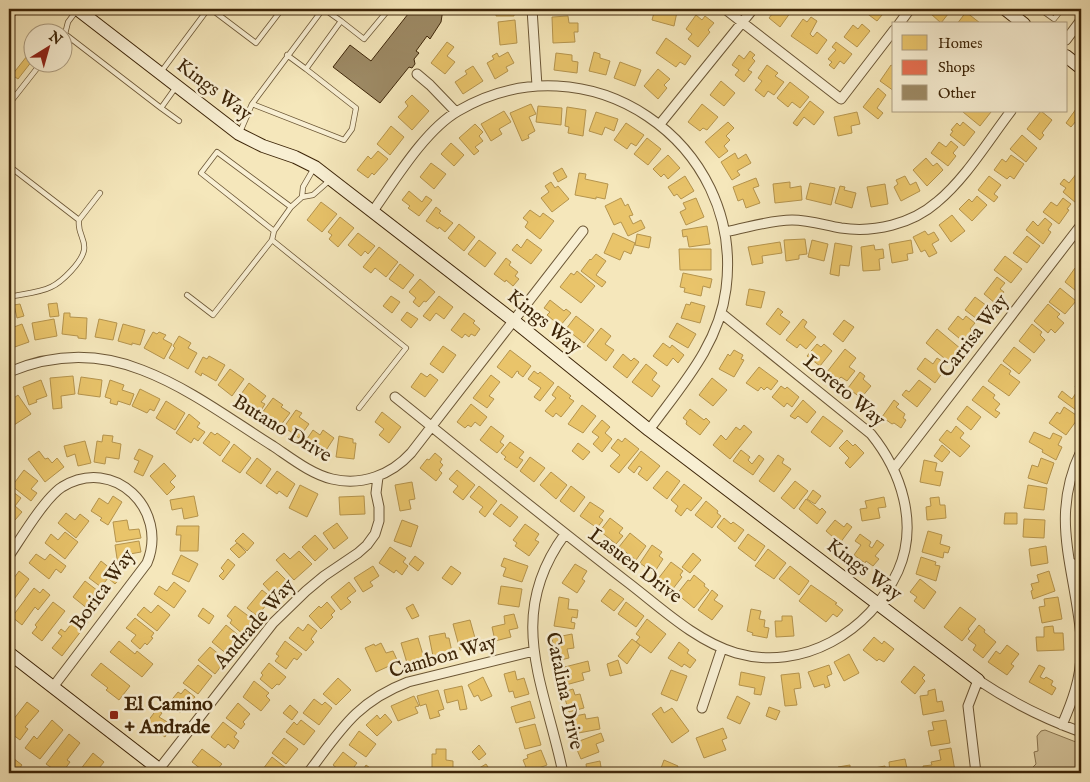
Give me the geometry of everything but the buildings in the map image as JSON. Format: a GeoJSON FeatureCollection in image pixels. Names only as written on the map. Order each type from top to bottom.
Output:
{"type":"FeatureCollection","features":[{"type":"Feature","properties":{"kind":"street","name":"Kings Way"},"geometry":{"type":"LineString","coordinates":[[78,9],[239,134],[263,146],[296,157],[315,167],[514,321],[649,430],[978,680]]}},
{"type":"Feature","properties":{"kind":"street"},"geometry":{"type":"LineString","coordinates":[[532,9],[537,86]]}},
{"type":"Feature","properties":{"kind":"street"},"geometry":{"type":"LineString","coordinates":[[726,9],[842,99],[892,33]]}},
{"type":"Feature","properties":{"kind":"street"},"geometry":{"type":"LineString","coordinates":[[660,124],[753,9]]}},
{"type":"Feature","properties":{"kind":"street"},"geometry":{"type":"LineString","coordinates":[[900,22],[910,9]]}},
{"type":"Feature","properties":{"kind":"street"},"geometry":{"type":"LineString","coordinates":[[1005,9],[1021,22]]}},
{"type":"Feature","properties":{"kind":"street"},"geometry":{"type":"LineString","coordinates":[[1068,37],[1081,20]]}},
{"type":"Feature","properties":{"kind":"street"},"geometry":{"type":"LineString","coordinates":[[1068,58],[1081,68]]}},
{"type":"Feature","properties":{"kind":"street"},"geometry":{"type":"LineString","coordinates":[[417,74],[456,112]]}},
{"type":"Feature","properties":{"kind":"street"},"geometry":{"type":"LineString","coordinates":[[373,212],[430,134],[456,112],[491,95],[537,86],[559,86],[596,92],[631,105],[660,124],[688,152],[706,178],[714,195],[725,232],[728,271],[721,314],[709,346],[696,367],[649,430]]}},
{"type":"Feature","properties":{"kind":"street"},"geometry":{"type":"LineString","coordinates":[[725,232],[790,220],[806,220],[840,228],[866,229],[884,227],[909,220],[926,211],[950,191],[1010,112]]}},
{"type":"Feature","properties":{"kind":"street","name":"Carrisa Way"},"geometry":{"type":"LineString","coordinates":[[894,468],[1081,225]]}},
{"type":"Feature","properties":{"kind":"street","name":"Butano Drive"},"geometry":{"type":"LineString","coordinates":[[9,372],[39,361],[70,356],[86,356],[121,363],[141,369],[191,393],[319,475],[346,481],[360,481],[378,477],[407,458],[583,231]]}},
{"type":"Feature","properties":{"kind":"street","name":"Loreto Way"},"geometry":{"type":"LineString","coordinates":[[721,314],[860,424],[880,445],[894,468],[900,482],[906,510],[907,531],[905,547],[898,570],[877,604]]}},
{"type":"Feature","properties":{"kind":"street","name":"Lasuen Drive"},"geometry":{"type":"LineString","coordinates":[[395,398],[565,534],[697,635],[722,648],[736,653],[763,658],[804,654],[835,641],[852,629],[877,604]]}},
{"type":"Feature","properties":{"kind":"street"},"geometry":{"type":"LineString","coordinates":[[1081,451],[1070,477],[1064,516],[1066,540],[1079,611],[1081,637]]}},
{"type":"Feature","properties":{"kind":"street","name":"Andrade Way"},"geometry":{"type":"LineString","coordinates":[[159,772],[274,623],[306,591],[367,545],[375,534],[379,521],[380,508],[376,493],[378,477]]}},
{"type":"Feature","properties":{"kind":"street","name":"Borica Way"},"geometry":{"type":"LineString","coordinates":[[9,556],[52,496],[63,487],[76,481],[90,478],[105,479],[118,484],[136,496],[148,514],[152,528],[153,543],[147,563],[53,687]]}},
{"type":"Feature","properties":{"kind":"street","name":"Catalina Drive"},"geometry":{"type":"LineString","coordinates":[[564,773],[534,651],[532,622],[541,577],[551,556],[565,534]]}},
{"type":"Feature","properties":{"kind":"street"},"geometry":{"type":"LineString","coordinates":[[1070,564],[1081,563]]}},
{"type":"Feature","properties":{"kind":"street"},"geometry":{"type":"LineString","coordinates":[[702,708],[722,648]]}},
{"type":"Feature","properties":{"kind":"street","name":"Cambon Way"},"geometry":{"type":"LineString","coordinates":[[308,773],[348,720],[384,692],[408,682],[534,651]]}},
{"type":"Feature","properties":{"kind":"street"},"geometry":{"type":"LineString","coordinates":[[9,653],[159,772]]}},
{"type":"Feature","properties":{"kind":"street"},"geometry":{"type":"LineString","coordinates":[[1062,725],[1075,692],[1079,676],[1081,653]]}},
{"type":"Feature","properties":{"kind":"street"},"geometry":{"type":"LineString","coordinates":[[976,773],[968,706],[978,680],[1016,704],[1081,732]]}},
{"type":"Feature","properties":{"kind":"lane"},"geometry":{"type":"LineString","coordinates":[[68,22],[78,9]]}},
{"type":"Feature","properties":{"kind":"lane"},"geometry":{"type":"LineString","coordinates":[[160,73],[210,9],[256,42],[282,9]]}},
{"type":"Feature","properties":{"kind":"lane"},"geometry":{"type":"LineString","coordinates":[[239,134],[252,104],[323,9],[364,39],[389,9]]}},
{"type":"Feature","properties":{"kind":"lane"},"geometry":{"type":"LineString","coordinates":[[1040,9],[1054,19],[1062,9]]}},
{"type":"Feature","properties":{"kind":"lane"},"geometry":{"type":"LineString","coordinates":[[306,69],[341,21]]}},
{"type":"Feature","properties":{"kind":"lane"},"geometry":{"type":"LineString","coordinates":[[72,41],[179,121]]}},
{"type":"Feature","properties":{"kind":"lane"},"geometry":{"type":"LineString","coordinates":[[252,104],[344,140],[352,128],[356,108],[287,55]]}},
{"type":"Feature","properties":{"kind":"lane"},"geometry":{"type":"LineString","coordinates":[[9,104],[34,72]]}},
{"type":"Feature","properties":{"kind":"lane"},"geometry":{"type":"LineString","coordinates":[[161,108],[177,86]]}},
{"type":"Feature","properties":{"kind":"lane"},"geometry":{"type":"LineString","coordinates":[[274,231],[200,174],[217,152],[291,207]]}},
{"type":"Feature","properties":{"kind":"lane"},"geometry":{"type":"LineString","coordinates":[[9,166],[79,220]]}},
{"type":"Feature","properties":{"kind":"lane"},"geometry":{"type":"LineString","coordinates":[[302,197],[303,187],[315,167]]}},
{"type":"Feature","properties":{"kind":"lane"},"geometry":{"type":"LineString","coordinates":[[187,295],[213,315],[272,240],[274,231],[291,207],[302,197],[313,194],[331,179]]}},
{"type":"Feature","properties":{"kind":"lane"},"geometry":{"type":"LineString","coordinates":[[9,296],[51,287],[69,274],[84,250],[84,243],[78,228],[79,220],[100,193]]}},
{"type":"Feature","properties":{"kind":"lane"},"geometry":{"type":"LineString","coordinates":[[272,240],[406,348],[359,408]]}},
{"type":"Feature","properties":{"kind":"shaded area"},"geometry":{"type":"Polygon","coordinates":[[[1045,730],[1081,744],[1081,773],[1027,773],[1036,764],[1034,752],[1038,751],[1037,736],[1041,731],[1045,730]]]}},
{"type":"Feature","properties":{"kind":"place","name":"El Camino + Andrade"},"geometry":{"type":"Point","coordinates":[114,715]}}]}
